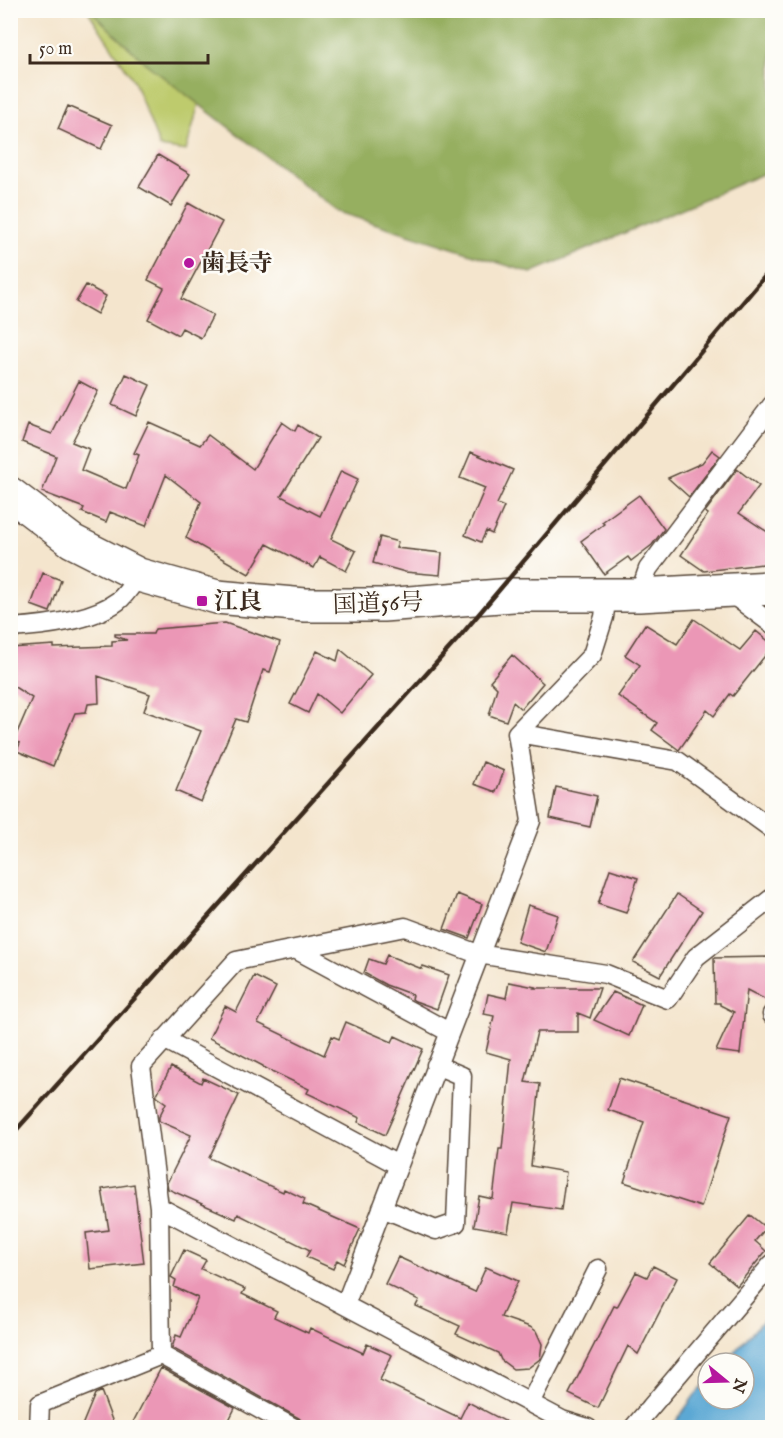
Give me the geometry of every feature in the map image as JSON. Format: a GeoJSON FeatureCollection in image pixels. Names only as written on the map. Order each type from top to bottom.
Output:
{"type":"FeatureCollection","features":[{"type":"Feature","properties":{"kind":"highway","name":"国道56号"},"geometry":{"type":"LineString","coordinates":[[11,496],[72,541],[139,575],[217,597],[305,605],[383,605],[513,595],[639,595],[772,588]]}},
{"type":"Feature","properties":{"kind":"street"},"geometry":{"type":"LineString","coordinates":[[639,595],[648,569],[772,405]]}},
{"type":"Feature","properties":{"kind":"street"},"geometry":{"type":"LineString","coordinates":[[10,628],[39,626],[98,612],[120,600],[139,575]]}},
{"type":"Feature","properties":{"kind":"street"},"geometry":{"type":"LineString","coordinates":[[727,591],[772,624]]}},
{"type":"Feature","properties":{"kind":"street"},"geometry":{"type":"LineString","coordinates":[[517,733],[592,655],[604,617],[607,594]]}},
{"type":"Feature","properties":{"kind":"street"},"geometry":{"type":"LineString","coordinates":[[517,733],[678,761],[772,829]]}},
{"type":"Feature","properties":{"kind":"street"},"geometry":{"type":"LineString","coordinates":[[345,1305],[531,821],[517,733]]}},
{"type":"Feature","properties":{"kind":"street"},"geometry":{"type":"LineString","coordinates":[[161,1355],[159,1207],[141,1066],[236,961],[405,927],[478,954],[606,974],[668,999],[696,957],[772,898]]}},
{"type":"Feature","properties":{"kind":"street"},"geometry":{"type":"LineString","coordinates":[[295,949],[449,1032]]}},
{"type":"Feature","properties":{"kind":"street"},"geometry":{"type":"LineString","coordinates":[[164,1039],[398,1165]]}},
{"type":"Feature","properties":{"kind":"street"},"geometry":{"type":"LineString","coordinates":[[382,1208],[436,1230],[456,1223],[462,1076],[436,1065]]}},
{"type":"Feature","properties":{"kind":"street"},"geometry":{"type":"LineString","coordinates":[[159,1207],[530,1403],[560,1424],[588,1428]]}},
{"type":"Feature","properties":{"kind":"street"},"geometry":{"type":"LineString","coordinates":[[633,1428],[772,1264]]}},
{"type":"Feature","properties":{"kind":"street"},"geometry":{"type":"LineString","coordinates":[[530,1403],[598,1269]]}},
{"type":"Feature","properties":{"kind":"street"},"geometry":{"type":"LineString","coordinates":[[39,1428],[40,1404],[161,1355]]}},
{"type":"Feature","properties":{"kind":"street"},"geometry":{"type":"LineString","coordinates":[[161,1355],[294,1428]]}},
{"type":"Feature","properties":{"kind":"green space"},"geometry":{"type":"Polygon","coordinates":[[[88,11],[209,11],[213,52],[186,151],[160,147],[134,81],[88,11]]]}},
{"type":"Feature","properties":{"kind":"green space"},"geometry":{"type":"Polygon","coordinates":[[[91,11],[772,11],[772,170],[531,273],[339,212],[145,63],[91,11]]]}},
{"type":"Feature","properties":{"kind":"water"},"geometry":{"type":"Polygon","coordinates":[[[772,1311],[772,1427],[672,1427],[696,1394],[696,1411],[756,1411],[756,1351],[735,1351],[772,1311]]]}},
{"type":"Feature","properties":{"kind":"building"},"geometry":{"type":"Polygon","coordinates":[[[68,106],[112,125],[101,149],[58,129],[68,106]]]}},
{"type":"Feature","properties":{"kind":"building"},"geometry":{"type":"Polygon","coordinates":[[[158,155],[190,174],[171,206],[139,187],[158,155]]]}},
{"type":"Feature","properties":{"kind":"building"},"geometry":{"type":"Polygon","coordinates":[[[188,203],[222,222],[181,299],[213,315],[201,338],[182,328],[178,335],[148,319],[164,288],[148,280],[188,203]]]}},
{"type":"Feature","properties":{"kind":"building"},"geometry":{"type":"Polygon","coordinates":[[[86,285],[106,296],[97,314],[76,302],[86,285]]]}},
{"type":"Feature","properties":{"kind":"building"},"geometry":{"type":"Polygon","coordinates":[[[126,374],[150,385],[136,416],[112,405],[126,374]]]}},
{"type":"Feature","properties":{"kind":"building"},"geometry":{"type":"Polygon","coordinates":[[[79,381],[98,391],[72,442],[89,449],[81,470],[126,489],[139,455],[134,453],[149,422],[200,445],[208,435],[253,469],[282,422],[295,431],[298,425],[318,438],[281,496],[320,516],[341,471],[358,479],[331,539],[356,551],[346,571],[320,557],[314,568],[267,544],[249,574],[186,538],[201,502],[166,475],[146,526],[110,512],[106,522],[82,512],[84,508],[42,492],[56,456],[22,442],[28,425],[52,434],[79,381]]]}},
{"type":"Feature","properties":{"kind":"building"},"geometry":{"type":"Polygon","coordinates":[[[712,450],[720,456],[689,497],[668,478],[702,463],[712,450]]]}},
{"type":"Feature","properties":{"kind":"building"},"geometry":{"type":"Polygon","coordinates":[[[471,452],[513,470],[497,504],[504,507],[492,534],[486,531],[481,542],[465,535],[485,488],[460,478],[471,452]]]}},
{"type":"Feature","properties":{"kind":"building"},"geometry":{"type":"Polygon","coordinates":[[[737,469],[759,486],[739,513],[772,535],[772,563],[704,571],[681,555],[708,514],[705,512],[737,469]]]}},
{"type":"Feature","properties":{"kind":"building"},"geometry":{"type":"Polygon","coordinates":[[[639,495],[664,529],[652,545],[631,561],[628,557],[604,574],[581,541],[604,524],[602,522],[639,495]]]}},
{"type":"Feature","properties":{"kind":"building"},"geometry":{"type":"Polygon","coordinates":[[[380,537],[398,542],[396,548],[442,553],[440,575],[405,572],[373,563],[380,537]]]}},
{"type":"Feature","properties":{"kind":"building"},"geometry":{"type":"Polygon","coordinates":[[[43,573],[61,580],[50,612],[31,605],[43,573]]]}},
{"type":"Feature","properties":{"kind":"building"},"geometry":{"type":"Polygon","coordinates":[[[694,619],[740,650],[756,631],[772,644],[772,647],[733,696],[730,694],[714,716],[707,710],[679,750],[652,730],[657,723],[618,696],[640,665],[625,655],[645,624],[677,644],[694,619]]]}},
{"type":"Feature","properties":{"kind":"building"},"geometry":{"type":"Polygon","coordinates":[[[225,623],[280,642],[270,672],[263,670],[246,722],[236,719],[201,802],[176,791],[201,731],[144,711],[150,694],[98,676],[99,703],[88,704],[86,712],[75,713],[53,766],[17,751],[20,743],[14,740],[32,698],[13,686],[10,648],[54,645],[54,648],[112,646],[112,641],[127,640],[115,634],[153,634],[155,629],[225,623]]]}},
{"type":"Feature","properties":{"kind":"building"},"geometry":{"type":"Polygon","coordinates":[[[340,649],[371,675],[340,713],[317,694],[308,713],[290,704],[317,651],[337,661],[340,649]]]}},
{"type":"Feature","properties":{"kind":"building"},"geometry":{"type":"Polygon","coordinates":[[[512,655],[543,683],[521,709],[513,702],[506,721],[489,715],[497,688],[490,681],[512,655]]]}},
{"type":"Feature","properties":{"kind":"building"},"geometry":{"type":"Polygon","coordinates":[[[483,762],[504,771],[496,792],[474,784],[483,762]]]}},
{"type":"Feature","properties":{"kind":"building"},"geometry":{"type":"Polygon","coordinates":[[[556,787],[597,796],[590,827],[550,818],[556,787]]]}},
{"type":"Feature","properties":{"kind":"building"},"geometry":{"type":"Polygon","coordinates":[[[610,869],[638,878],[626,913],[598,904],[610,869]]]}},
{"type":"Feature","properties":{"kind":"building"},"geometry":{"type":"Polygon","coordinates":[[[457,894],[482,904],[469,938],[444,929],[457,894]]]}},
{"type":"Feature","properties":{"kind":"building"},"geometry":{"type":"Polygon","coordinates":[[[677,894],[702,911],[660,976],[633,962],[677,894]]]}},
{"type":"Feature","properties":{"kind":"building"},"geometry":{"type":"Polygon","coordinates":[[[528,905],[558,915],[546,952],[517,942],[528,905]]]}},
{"type":"Feature","properties":{"kind":"building"},"geometry":{"type":"Polygon","coordinates":[[[387,955],[422,969],[423,966],[449,975],[437,1009],[415,1001],[412,999],[413,995],[386,985],[364,973],[369,959],[383,964],[387,955]]]}},
{"type":"Feature","properties":{"kind":"building"},"geometry":{"type":"Polygon","coordinates":[[[772,957],[772,1003],[747,990],[740,1054],[716,1051],[734,1012],[720,1003],[715,1003],[714,958],[772,957]]]}},
{"type":"Feature","properties":{"kind":"building"},"geometry":{"type":"Polygon","coordinates":[[[254,976],[276,987],[258,1023],[324,1055],[332,1036],[339,1039],[346,1022],[392,1042],[395,1036],[423,1049],[385,1135],[358,1122],[360,1118],[307,1093],[309,1089],[209,1038],[225,1006],[236,1012],[254,976]]]}},
{"type":"Feature","properties":{"kind":"building"},"geometry":{"type":"Polygon","coordinates":[[[509,982],[534,988],[600,988],[590,1018],[578,1013],[578,1032],[537,1032],[525,1082],[540,1084],[531,1166],[566,1172],[561,1210],[513,1203],[508,1232],[474,1226],[479,1196],[493,1199],[499,1149],[502,1149],[511,1059],[486,1052],[494,1016],[484,1014],[488,994],[506,998],[509,982]]]}},
{"type":"Feature","properties":{"kind":"building"},"geometry":{"type":"Polygon","coordinates":[[[613,992],[642,1005],[629,1036],[594,1020],[613,992]]]}},
{"type":"Feature","properties":{"kind":"building"},"geometry":{"type":"Polygon","coordinates":[[[171,1067],[201,1083],[203,1078],[239,1095],[209,1158],[283,1192],[284,1189],[305,1199],[303,1204],[360,1229],[344,1264],[337,1260],[333,1269],[306,1257],[310,1250],[238,1214],[236,1219],[168,1189],[167,1183],[191,1135],[159,1121],[166,1103],[156,1096],[171,1067]]]}},
{"type":"Feature","properties":{"kind":"building"},"geometry":{"type":"Polygon","coordinates":[[[619,1078],[731,1115],[701,1207],[624,1182],[644,1122],[608,1110],[619,1078]]]}},
{"type":"Feature","properties":{"kind":"building"},"geometry":{"type":"Polygon","coordinates":[[[134,1184],[144,1263],[90,1269],[86,1233],[109,1230],[102,1189],[134,1184]]]}},
{"type":"Feature","properties":{"kind":"building"},"geometry":{"type":"Polygon","coordinates":[[[750,1215],[766,1228],[755,1241],[766,1251],[737,1286],[710,1263],[750,1215]]]}},
{"type":"Feature","properties":{"kind":"building"},"geometry":{"type":"Polygon","coordinates":[[[184,1250],[206,1260],[201,1269],[245,1289],[242,1294],[277,1311],[274,1317],[308,1333],[310,1328],[363,1353],[367,1344],[392,1355],[380,1380],[460,1418],[468,1402],[518,1428],[311,1428],[299,1418],[172,1348],[176,1335],[181,1337],[198,1298],[174,1287],[176,1280],[171,1277],[184,1250]]]}},
{"type":"Feature","properties":{"kind":"building"},"geometry":{"type":"Polygon","coordinates":[[[398,1257],[475,1292],[486,1267],[518,1281],[501,1317],[536,1331],[542,1344],[540,1359],[528,1368],[513,1369],[501,1360],[498,1353],[456,1334],[460,1326],[416,1306],[419,1300],[385,1284],[398,1257]]]}},
{"type":"Feature","properties":{"kind":"building"},"geometry":{"type":"Polygon","coordinates":[[[653,1266],[677,1278],[638,1354],[628,1346],[598,1408],[569,1394],[614,1306],[617,1307],[636,1272],[647,1277],[653,1266]]]}},
{"type":"Feature","properties":{"kind":"building"},"geometry":{"type":"Polygon","coordinates":[[[161,1368],[235,1408],[225,1428],[130,1428],[161,1368]]]}},
{"type":"Feature","properties":{"kind":"building"},"geometry":{"type":"Polygon","coordinates":[[[101,1391],[115,1428],[81,1428],[95,1394],[101,1391]]]}},
{"type":"Feature","properties":{"kind":"railway"},"geometry":{"type":"LineString","coordinates":[[10,1137],[456,641],[772,268]]}},
{"type":"Feature","properties":{"kind":"place","name":"歯長寺"},"geometry":{"type":"Point","coordinates":[189,263]}},
{"type":"Feature","properties":{"kind":"place","name":"江良"},"geometry":{"type":"Point","coordinates":[202,601]}}]}
